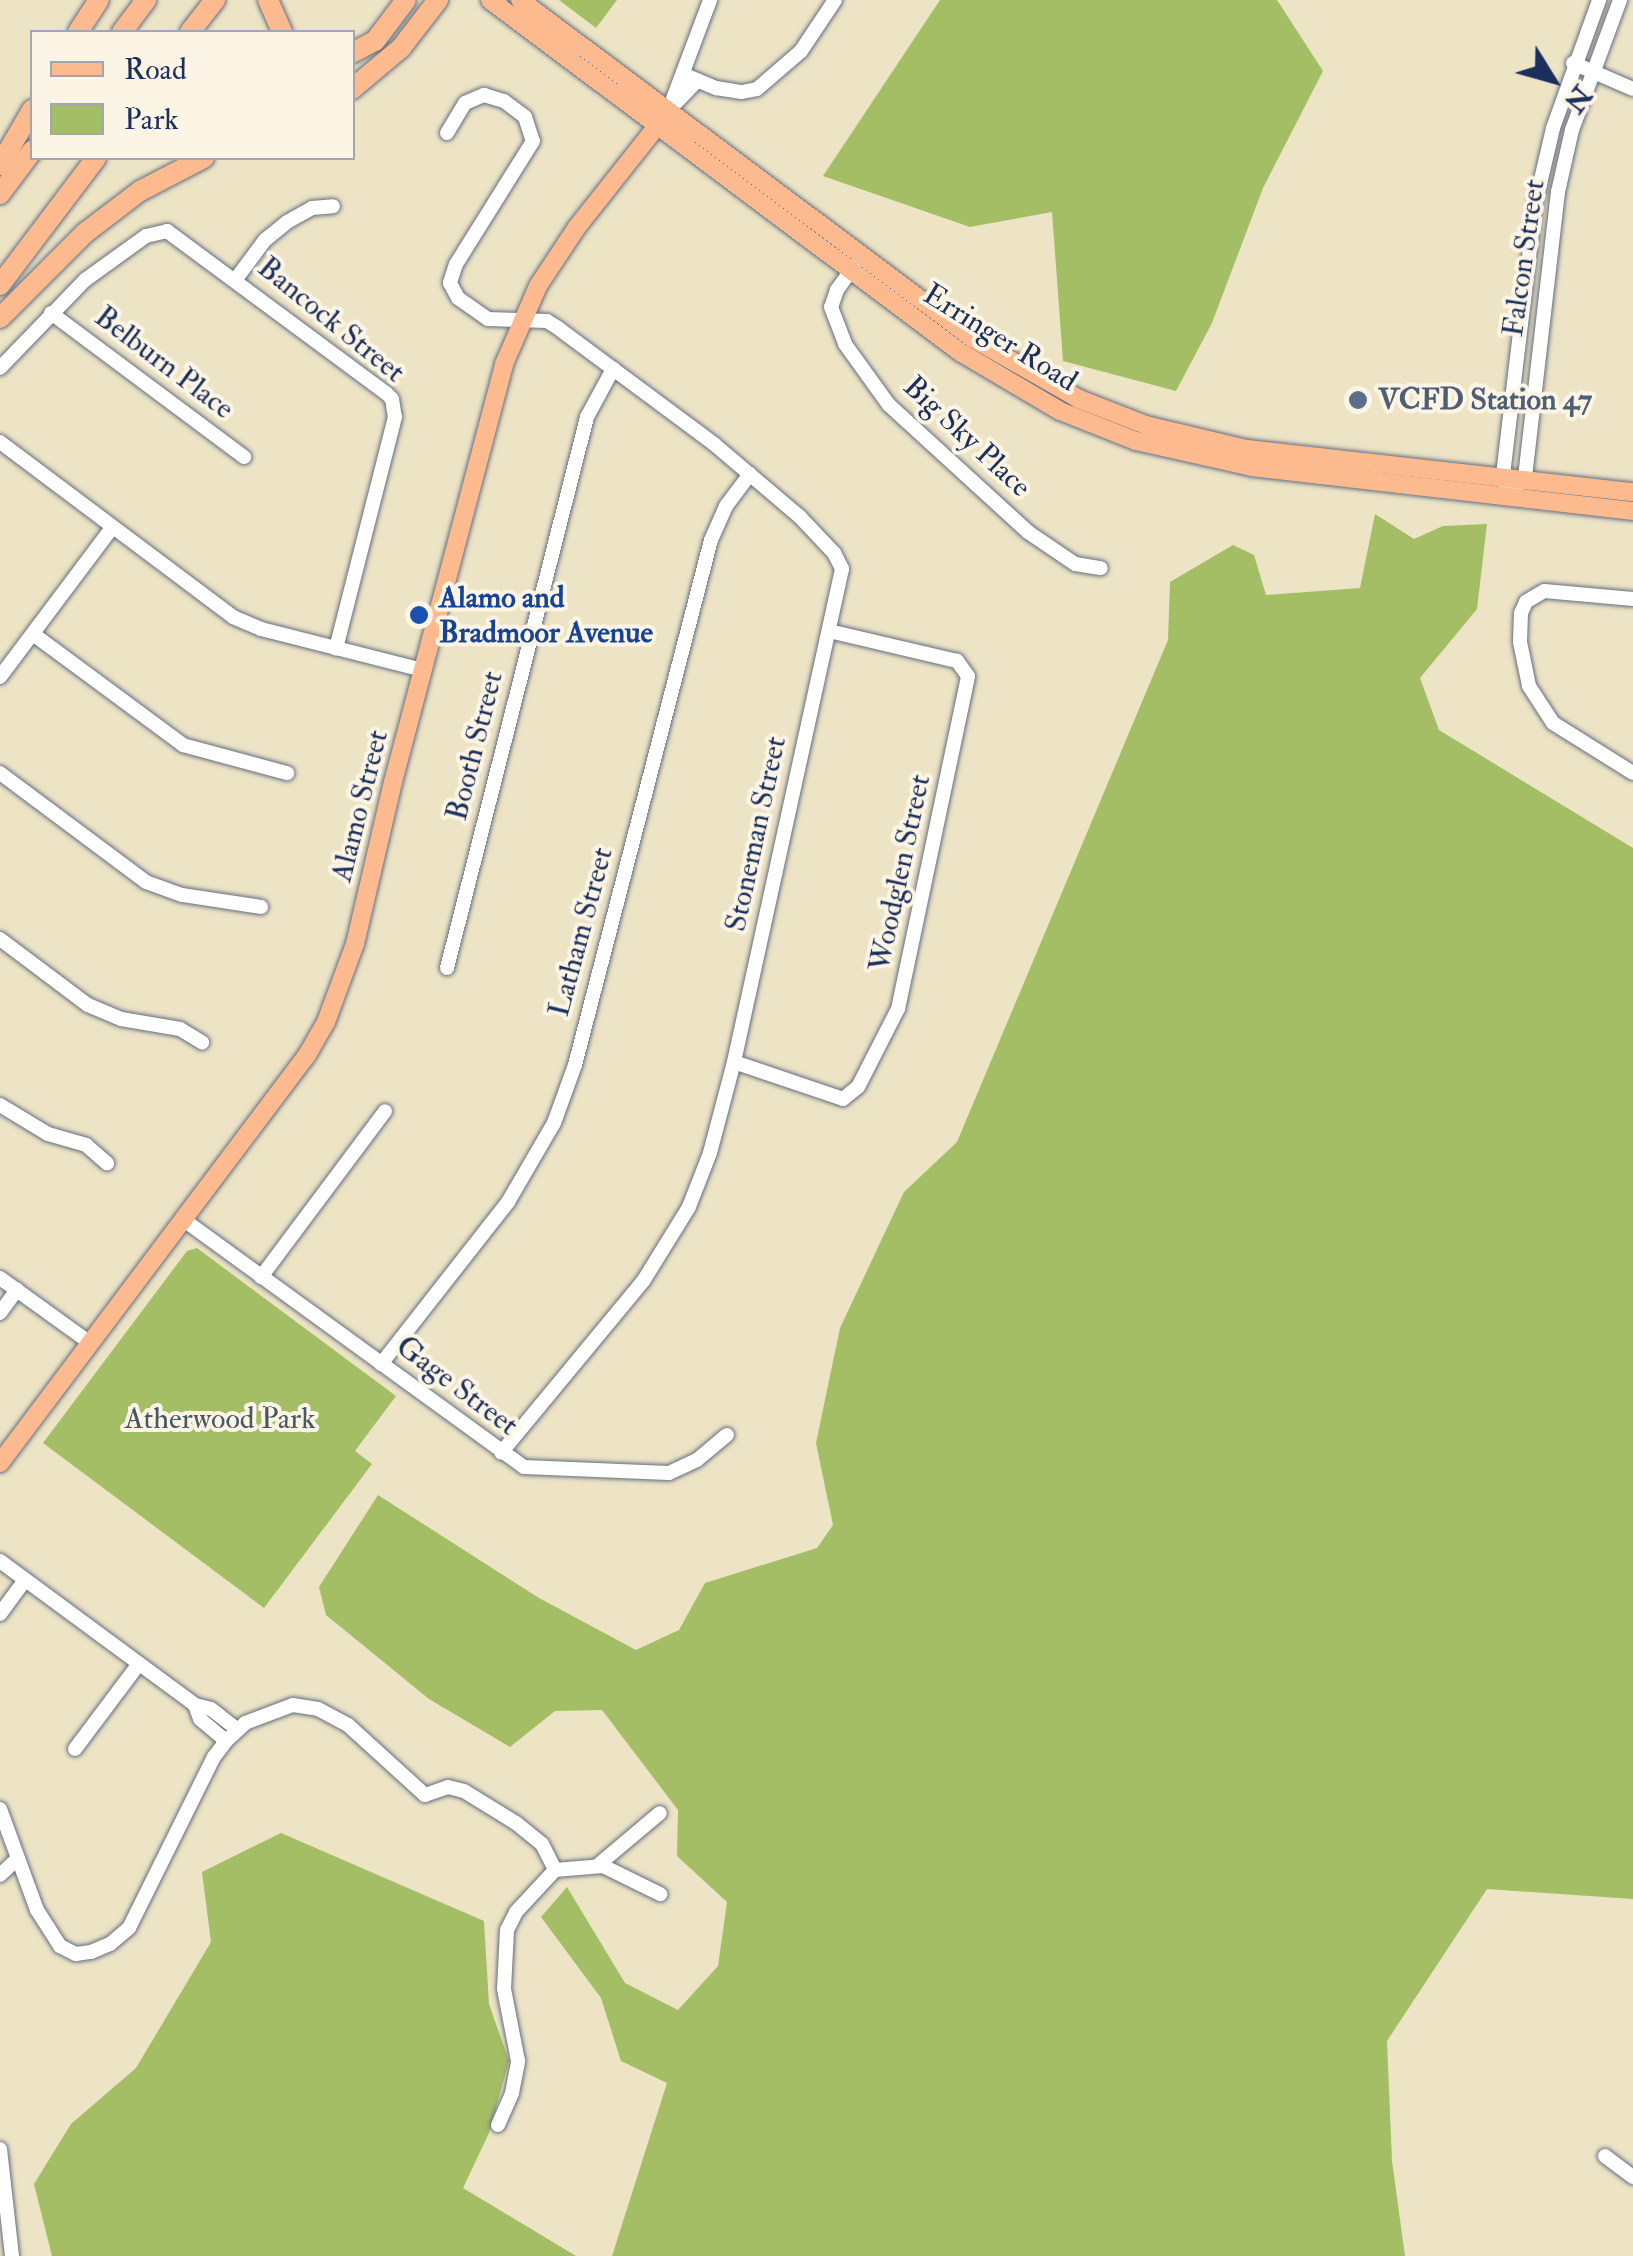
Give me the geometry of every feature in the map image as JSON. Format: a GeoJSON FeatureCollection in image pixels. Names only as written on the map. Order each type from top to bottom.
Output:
{"type":"FeatureCollection","features":[{"type":"Feature","properties":{"kind":"highway"},"geometry":{"type":"LineString","coordinates":[[79,30],[98,0]]}},
{"type":"Feature","properties":{"kind":"highway"},"geometry":{"type":"LineString","coordinates":[[124,30],[146,0]]}},
{"type":"Feature","properties":{"kind":"highway"},"geometry":{"type":"LineString","coordinates":[[192,30],[215,0]]}},
{"type":"Feature","properties":{"kind":"highway"},"geometry":{"type":"LineString","coordinates":[[268,0],[281,30]]}},
{"type":"Feature","properties":{"kind":"highway"},"geometry":{"type":"LineString","coordinates":[[355,51],[374,40],[406,0]]}},
{"type":"Feature","properties":{"kind":"highway"},"geometry":{"type":"LineString","coordinates":[[355,87],[402,48],[438,0]]}},
{"type":"Feature","properties":{"kind":"highway"},"geometry":{"type":"LineString","coordinates":[[0,166],[30,114]]}},
{"type":"Feature","properties":{"kind":"highway"},"geometry":{"type":"LineString","coordinates":[[0,194],[30,154]]}},
{"type":"Feature","properties":{"kind":"highway"},"geometry":{"type":"LineString","coordinates":[[0,285],[94,160]]}},
{"type":"Feature","properties":{"kind":"highway"},"geometry":{"type":"LineString","coordinates":[[0,318],[85,233],[140,192],[200,160]]}},
{"type":"Feature","properties":{"kind":"main road","name":"Erringer Road"},"geometry":{"type":"LineString","coordinates":[[490,0],[663,118]]}},
{"type":"Feature","properties":{"kind":"main road","name":"Erringer Road"},"geometry":{"type":"LineString","coordinates":[[520,0],[663,118],[991,372],[1060,410],[1136,441],[1252,467],[1633,511]]}},
{"type":"Feature","properties":{"kind":"main road","name":"Alamo Street"},"geometry":{"type":"LineString","coordinates":[[0,1463],[308,1055],[337,996],[356,944],[504,364],[538,286],[577,228],[663,118]]}},
{"type":"Feature","properties":{"kind":"main road","name":"Erringer Road"},"geometry":{"type":"LineString","coordinates":[[856,264],[1001,358],[1080,399],[1146,425],[1247,448],[1633,492]]}},
{"type":"Feature","properties":{"kind":"street","name":"Alamo Street"},"geometry":{"type":"LineString","coordinates":[[663,118],[690,78],[710,0]]}},
{"type":"Feature","properties":{"kind":"street"},"geometry":{"type":"LineString","coordinates":[[690,78],[742,92],[757,89],[801,51],[835,0]]}},
{"type":"Feature","properties":{"kind":"street","name":"Falcon Street"},"geometry":{"type":"LineString","coordinates":[[1509,496],[1503,475],[1535,205],[1574,64],[1598,0]]}},
{"type":"Feature","properties":{"kind":"street","name":"Falcon Street"},"geometry":{"type":"LineString","coordinates":[[1525,477],[1558,192],[1591,72],[1620,0]]}},
{"type":"Feature","properties":{"kind":"street"},"geometry":{"type":"LineString","coordinates":[[1574,64],[1633,89]]}},
{"type":"Feature","properties":{"kind":"street","name":"Stoneman Street"},"geometry":{"type":"LineString","coordinates":[[446,133],[465,104],[484,95],[504,101],[525,117],[532,129],[530,151],[456,264],[450,283],[458,298],[488,319],[546,321],[613,368],[800,516],[839,560],[842,575],[734,1062],[710,1152],[675,1234],[644,1280],[501,1453]]}},
{"type":"Feature","properties":{"kind":"street"},"geometry":{"type":"LineString","coordinates":[[236,278],[265,240],[287,222],[312,208],[333,206]]}},
{"type":"Feature","properties":{"kind":"street","name":"Bancock Street"},"geometry":{"type":"LineString","coordinates":[[51,313],[86,280],[146,236],[156,231],[177,235],[386,393],[395,408],[336,649]]}},
{"type":"Feature","properties":{"kind":"street","name":"Big Sky Place"},"geometry":{"type":"LineString","coordinates":[[856,264],[832,300],[834,316],[846,344],[889,405],[1028,532],[1076,564],[1102,568]]}},
{"type":"Feature","properties":{"kind":"street"},"geometry":{"type":"LineString","coordinates":[[0,368],[51,313]]}},
{"type":"Feature","properties":{"kind":"street","name":"Belburn Place"},"geometry":{"type":"LineString","coordinates":[[51,313],[244,457]]}},
{"type":"Feature","properties":{"kind":"street","name":"Booth Street"},"geometry":{"type":"LineString","coordinates":[[447,968],[587,417],[613,368]]}},
{"type":"Feature","properties":{"kind":"street"},"geometry":{"type":"LineString","coordinates":[[0,442],[232,617],[336,649],[423,670]]}},
{"type":"Feature","properties":{"kind":"street","name":"Latham Street"},"geometry":{"type":"LineString","coordinates":[[381,1364],[508,1202],[554,1123],[575,1065],[711,540],[726,506],[750,474]]}},
{"type":"Feature","properties":{"kind":"street"},"geometry":{"type":"LineString","coordinates":[[1509,496],[1525,477]]}},
{"type":"Feature","properties":{"kind":"street"},"geometry":{"type":"LineString","coordinates":[[0,678],[112,528]]}},
{"type":"Feature","properties":{"kind":"street"},"geometry":{"type":"LineString","coordinates":[[1633,600],[1544,591],[1534,594],[1521,613],[1520,642],[1522,664],[1539,706],[1570,738],[1633,773]]}},
{"type":"Feature","properties":{"kind":"street","name":"Woodglen Street"},"geometry":{"type":"LineString","coordinates":[[734,1062],[842,1099],[858,1086],[898,1009],[968,676],[957,661],[829,632]]}},
{"type":"Feature","properties":{"kind":"street"},"geometry":{"type":"LineString","coordinates":[[32,634],[183,745],[287,774]]}},
{"type":"Feature","properties":{"kind":"street"},"geometry":{"type":"LineString","coordinates":[[0,773],[146,882],[182,895],[261,907]]}},
{"type":"Feature","properties":{"kind":"street"},"geometry":{"type":"LineString","coordinates":[[0,939],[104,1013],[180,1029],[202,1042]]}},
{"type":"Feature","properties":{"kind":"street"},"geometry":{"type":"LineString","coordinates":[[0,1105],[48,1134],[86,1146],[106,1163]]}},
{"type":"Feature","properties":{"kind":"street"},"geometry":{"type":"LineString","coordinates":[[261,1277],[385,1112]]}},
{"type":"Feature","properties":{"kind":"street","name":"Gage Street"},"geometry":{"type":"LineString","coordinates":[[184,1220],[501,1453],[536,1470],[654,1476],[684,1468],[727,1435]]}},
{"type":"Feature","properties":{"kind":"street"},"geometry":{"type":"LineString","coordinates":[[0,1278],[90,1343]]}},
{"type":"Feature","properties":{"kind":"street"},"geometry":{"type":"LineString","coordinates":[[0,1313],[17,1290]]}},
{"type":"Feature","properties":{"kind":"street"},"geometry":{"type":"LineString","coordinates":[[0,1560],[195,1705],[211,1708],[232,1735]]}},
{"type":"Feature","properties":{"kind":"street"},"geometry":{"type":"LineString","coordinates":[[0,1614],[25,1580]]}},
{"type":"Feature","properties":{"kind":"street"},"geometry":{"type":"LineString","coordinates":[[75,1749],[138,1665]]}},
{"type":"Feature","properties":{"kind":"street"},"geometry":{"type":"LineString","coordinates":[[0,1809],[37,1910],[60,1946],[76,1954],[110,1944],[129,1928],[214,1757],[232,1735],[293,1705],[318,1710],[348,1725],[425,1795],[448,1788],[464,1791],[516,1823],[542,1844],[556,1870]]}},
{"type":"Feature","properties":{"kind":"street"},"geometry":{"type":"LineString","coordinates":[[597,1866],[660,1813]]}},
{"type":"Feature","properties":{"kind":"street"},"geometry":{"type":"LineString","coordinates":[[0,1875],[17,1859]]}},
{"type":"Feature","properties":{"kind":"street"},"geometry":{"type":"LineString","coordinates":[[498,2125],[512,2093],[518,2061],[504,1989],[507,1930],[516,1912],[556,1870],[597,1866],[631,1876],[660,1894]]}},
{"type":"Feature","properties":{"kind":"street"},"geometry":{"type":"LineString","coordinates":[[0,2149],[12,2256]]}},
{"type":"Feature","properties":{"kind":"street"},"geometry":{"type":"LineString","coordinates":[[1605,2156],[1633,2177]]}},
{"type":"Feature","properties":{"kind":"green space"},"geometry":{"type":"Polygon","coordinates":[[[559,0],[617,0],[596,28],[559,0]]]}},
{"type":"Feature","properties":{"kind":"green space"},"geometry":{"type":"Polygon","coordinates":[[[940,0],[1277,0],[1323,71],[1263,188],[1212,323],[1176,391],[1063,361],[1052,212],[970,227],[823,176],[940,0]]]}},
{"type":"Feature","properties":{"kind":"green space"},"geometry":{"type":"Polygon","coordinates":[[[1375,514],[1414,539],[1443,526],[1487,524],[1477,609],[1420,678],[1439,730],[1633,848],[1633,1899],[1487,1889],[1387,2041],[1392,2161],[1405,2256],[612,2256],[667,2083],[621,2061],[601,1998],[541,1917],[567,1887],[625,1983],[678,2010],[718,1966],[727,1902],[677,1856],[678,1810],[602,1710],[555,1711],[510,1747],[429,1699],[326,1615],[319,1587],[378,1495],[539,1598],[636,1650],[679,1630],[705,1583],[817,1548],[833,1525],[816,1443],[840,1328],[904,1192],[957,1142],[1168,640],[1170,582],[1233,545],[1254,555],[1266,595],[1360,588],[1375,514]]]}},
{"type":"Feature","properties":{"kind":"green space","name":"Atherwood Park"},"geometry":{"type":"Polygon","coordinates":[[[197,1248],[396,1396],[355,1451],[372,1464],[264,1608],[43,1443],[187,1251],[197,1248]]]}},
{"type":"Feature","properties":{"kind":"green space"},"geometry":{"type":"Polygon","coordinates":[[[281,1833],[484,1921],[489,2004],[509,2061],[489,2133],[463,2188],[576,2256],[52,2256],[34,2184],[71,2124],[136,2068],[211,1942],[202,1872],[281,1833]]]}},
{"type":"Feature","properties":{"kind":"place","name":"VCFD Station 47"},"geometry":{"type":"Point","coordinates":[1358,400]}},
{"type":"Feature","properties":{"kind":"place","name":"Alamo and Bradmoor Avenue"},"geometry":{"type":"Point","coordinates":[419,615]}}]}
